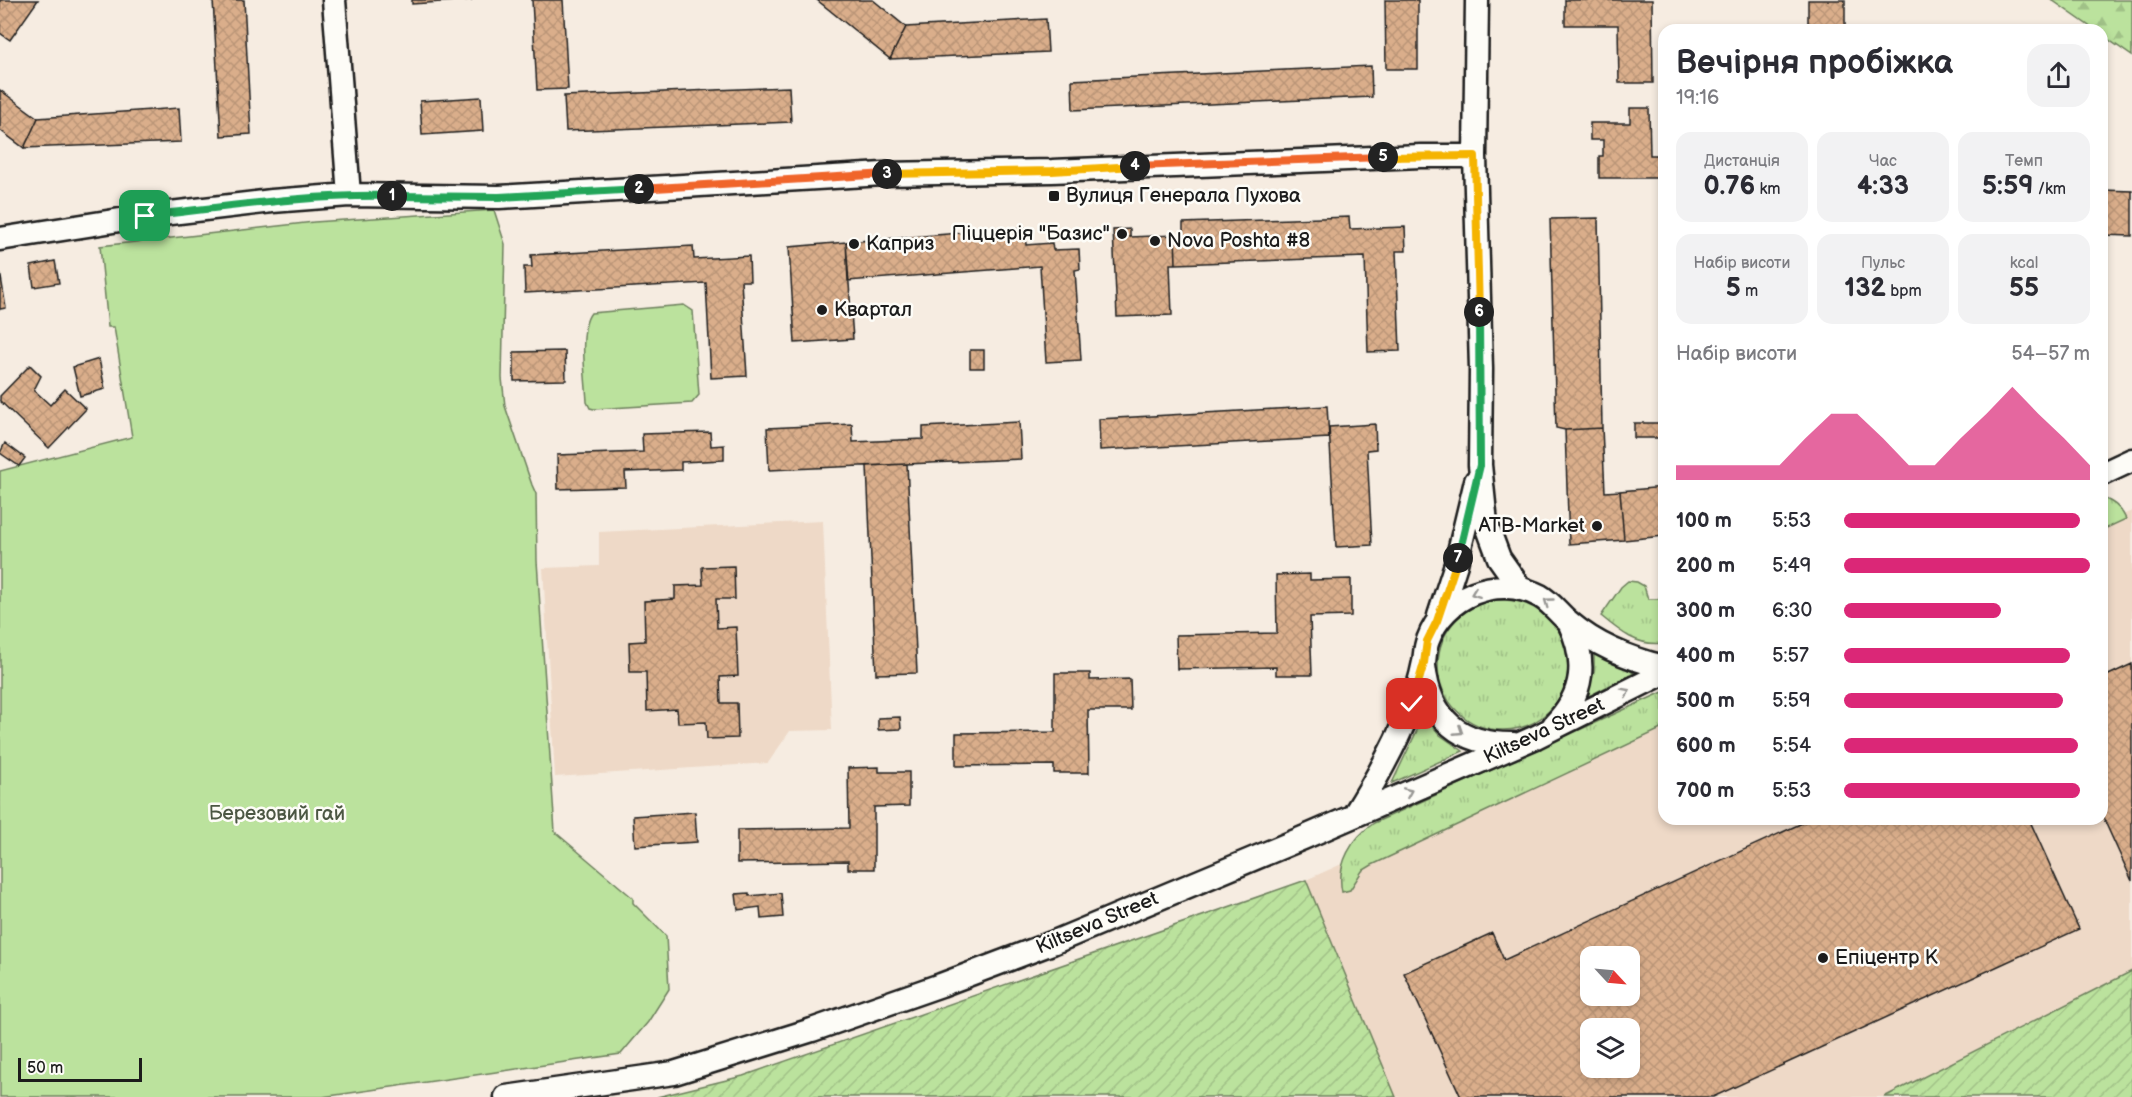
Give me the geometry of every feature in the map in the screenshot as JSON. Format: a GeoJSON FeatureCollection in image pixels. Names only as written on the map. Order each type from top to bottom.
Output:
{"type":"FeatureCollection","features":[{"type":"Feature","properties":{"kind":"main road"},"geometry":{"type":"LineString","coordinates":[[334,0],[350,195]]}},
{"type":"Feature","properties":{"kind":"main road"},"geometry":{"type":"LineString","coordinates":[[1477,0],[1475,156],[1481,369],[1480,465],[1486,523],[1499,558],[1521,589]]}},
{"type":"Feature","properties":{"kind":"main road"},"geometry":{"type":"LineString","coordinates":[[0,239],[145,216],[272,201],[350,195],[499,197],[883,174],[1052,171],[1421,156],[1475,156]]}},
{"type":"Feature","properties":{"kind":"main road"},"geometry":{"type":"LineString","coordinates":[[2108,471],[2132,460]]}},
{"type":"Feature","properties":{"kind":"main road"},"geometry":{"type":"LineString","coordinates":[[1354,814],[1379,776],[1412,704],[1424,663],[1427,641],[1437,621],[1456,564],[1480,465]]}},
{"type":"Feature","properties":{"kind":"main road"},"geometry":{"type":"LineString","coordinates":[[1437,621],[1454,603],[1474,592],[1498,587],[1521,589],[1548,601],[1569,622],[1596,642],[1639,661],[1658,666]]}},
{"type":"Feature","properties":{"kind":"main road"},"geometry":{"type":"LineString","coordinates":[[1424,663],[1426,686],[1435,707],[1450,725],[1469,737],[1491,744],[1514,744],[1536,737],[1552,727],[1566,713],[1575,696],[1580,678],[1581,658],[1577,640],[1569,622]]}},
{"type":"Feature","properties":{"kind":"main road","name":"Kiltseva Street"},"geometry":{"type":"LineString","coordinates":[[506,1097],[674,1073],[812,1030],[941,985],[1052,943],[1304,838],[1354,814],[1536,737],[1658,676]]}},
{"type":"Feature","properties":{"kind":"shaded area"},"geometry":{"type":"Polygon","coordinates":[[[2132,511],[2132,971],[1885,1097],[1391,1097],[1306,880],[1658,722],[1658,825],[2108,825],[2108,521],[2132,511]]]}},
{"type":"Feature","properties":{"kind":"shaded area"},"geometry":{"type":"Polygon","coordinates":[[[823,521],[832,730],[790,731],[768,763],[555,777],[543,568],[599,566],[599,532],[823,521]]]}},
{"type":"Feature","properties":{"kind":"green space"},"geometry":{"type":"Polygon","coordinates":[[[2052,0],[2132,0],[2132,56],[2108,39],[2108,24],[2086,24],[2052,0]]]}},
{"type":"Feature","properties":{"kind":"green space","name":"Березовий гай"},"geometry":{"type":"Polygon","coordinates":[[[494,210],[505,244],[502,378],[505,406],[536,494],[537,561],[555,832],[633,898],[633,903],[666,936],[669,989],[648,1022],[621,1054],[322,1097],[0,1097],[0,471],[132,437],[114,327],[108,327],[100,246],[314,222],[494,210]]]}},
{"type":"Feature","properties":{"kind":"green space"},"geometry":{"type":"Polygon","coordinates":[[[684,305],[693,311],[699,395],[692,403],[590,408],[587,402],[584,342],[587,321],[591,313],[684,305]]]}},
{"type":"Feature","properties":{"kind":"green space"},"geometry":{"type":"Polygon","coordinates":[[[2108,500],[2117,506],[2126,519],[2108,527],[2108,500]]]}},
{"type":"Feature","properties":{"kind":"green space"},"geometry":{"type":"Polygon","coordinates":[[[1628,581],[1637,582],[1644,586],[1648,599],[1658,599],[1658,644],[1645,643],[1629,637],[1601,616],[1621,587],[1628,581]]]}},
{"type":"Feature","properties":{"kind":"green space"},"geometry":{"type":"Polygon","coordinates":[[[1503,600],[1528,605],[1549,619],[1563,640],[1568,665],[1563,690],[1549,711],[1528,725],[1503,730],[1478,725],[1457,711],[1443,690],[1438,665],[1443,640],[1457,619],[1478,605],[1503,600]]]}},
{"type":"Feature","properties":{"kind":"green space"},"geometry":{"type":"Polygon","coordinates":[[[1594,650],[1634,673],[1587,697],[1594,672],[1594,650]]]}},
{"type":"Feature","properties":{"kind":"green space"},"geometry":{"type":"Polygon","coordinates":[[[1658,694],[1658,730],[1372,865],[1362,871],[1350,890],[1342,892],[1341,872],[1348,853],[1359,836],[1374,823],[1658,694]]]}},
{"type":"Feature","properties":{"kind":"green space"},"geometry":{"type":"Polygon","coordinates":[[[1424,716],[1440,735],[1463,751],[1392,783],[1424,716]]]}},
{"type":"Feature","properties":{"kind":"green space"},"geometry":{"type":"Polygon","coordinates":[[[1306,880],[1396,1097],[657,1097],[743,1076],[1306,880]]]}},
{"type":"Feature","properties":{"kind":"green space"},"geometry":{"type":"Polygon","coordinates":[[[2132,971],[2132,1097],[1884,1097],[2132,971]]]}},
{"type":"Feature","properties":{"kind":"building"},"geometry":{"type":"Polygon","coordinates":[[[0,0],[38,0],[10,40],[0,33],[0,0]]]}},
{"type":"Feature","properties":{"kind":"building"},"geometry":{"type":"Polygon","coordinates":[[[213,0],[244,0],[251,134],[221,136],[213,0]]]}},
{"type":"Feature","properties":{"kind":"building"},"geometry":{"type":"Polygon","coordinates":[[[412,0],[472,0],[412,4],[412,0]]]}},
{"type":"Feature","properties":{"kind":"building"},"geometry":{"type":"Polygon","coordinates":[[[532,0],[563,0],[568,89],[537,90],[532,0]]]}},
{"type":"Feature","properties":{"kind":"building"},"geometry":{"type":"Polygon","coordinates":[[[817,0],[873,0],[906,27],[890,59],[817,0]]]}},
{"type":"Feature","properties":{"kind":"building"},"geometry":{"type":"Polygon","coordinates":[[[1385,0],[1418,0],[1418,69],[1386,69],[1385,0]]]}},
{"type":"Feature","properties":{"kind":"building"},"geometry":{"type":"Polygon","coordinates":[[[1565,0],[1652,0],[1653,83],[1619,83],[1618,25],[1565,25],[1565,0]]]}},
{"type":"Feature","properties":{"kind":"building"},"geometry":{"type":"Polygon","coordinates":[[[1808,0],[1845,0],[1845,24],[1808,24],[1808,0]]]}},
{"type":"Feature","properties":{"kind":"building"},"geometry":{"type":"Polygon","coordinates":[[[1046,19],[1048,52],[890,59],[906,27],[1046,19]]]}},
{"type":"Feature","properties":{"kind":"building"},"geometry":{"type":"Polygon","coordinates":[[[1371,66],[1372,97],[1073,110],[1072,80],[1371,66]]]}},
{"type":"Feature","properties":{"kind":"building"},"geometry":{"type":"Polygon","coordinates":[[[789,87],[791,122],[566,131],[564,96],[789,87]]]}},
{"type":"Feature","properties":{"kind":"building"},"geometry":{"type":"Polygon","coordinates":[[[0,90],[38,118],[24,148],[0,130],[0,90]]]}},
{"type":"Feature","properties":{"kind":"building"},"geometry":{"type":"Polygon","coordinates":[[[481,97],[483,131],[422,135],[420,101],[481,97]]]}},
{"type":"Feature","properties":{"kind":"building"},"geometry":{"type":"Polygon","coordinates":[[[179,108],[181,142],[24,148],[38,118],[179,108]]]}},
{"type":"Feature","properties":{"kind":"building"},"geometry":{"type":"Polygon","coordinates":[[[1630,108],[1649,108],[1650,155],[1658,155],[1658,178],[1599,178],[1599,156],[1603,156],[1603,140],[1590,140],[1590,123],[1630,123],[1630,108]]]}},
{"type":"Feature","properties":{"kind":"building"},"geometry":{"type":"Polygon","coordinates":[[[2108,190],[2132,191],[2132,236],[2108,235],[2108,190]]]}},
{"type":"Feature","properties":{"kind":"building"},"geometry":{"type":"Polygon","coordinates":[[[1349,217],[1350,229],[1405,227],[1406,251],[1396,251],[1400,351],[1368,352],[1365,257],[1176,264],[1175,235],[1183,235],[1183,223],[1349,217]]]}},
{"type":"Feature","properties":{"kind":"building"},"geometry":{"type":"Polygon","coordinates":[[[1598,218],[1602,428],[1565,430],[1556,428],[1550,219],[1598,218]]]}},
{"type":"Feature","properties":{"kind":"building"},"geometry":{"type":"Polygon","coordinates":[[[1025,228],[1026,245],[1052,243],[1053,250],[1079,249],[1080,269],[1075,270],[1081,360],[1046,362],[1040,266],[848,281],[846,242],[1025,228]]]}},
{"type":"Feature","properties":{"kind":"building"},"geometry":{"type":"Polygon","coordinates":[[[1130,229],[1130,237],[1175,235],[1176,264],[1170,264],[1172,315],[1117,317],[1113,230],[1130,229]]]}},
{"type":"Feature","properties":{"kind":"building","name":"Квартал"},"geometry":{"type":"Polygon","coordinates":[[[846,242],[853,339],[795,343],[789,247],[846,242]]]}},
{"type":"Feature","properties":{"kind":"building"},"geometry":{"type":"Polygon","coordinates":[[[693,246],[694,259],[749,256],[750,281],[741,281],[747,376],[711,378],[706,283],[525,293],[524,267],[532,267],[531,255],[693,246]]]}},
{"type":"Feature","properties":{"kind":"building"},"geometry":{"type":"Polygon","coordinates":[[[55,261],[59,283],[34,287],[31,266],[55,261]]]}},
{"type":"Feature","properties":{"kind":"building"},"geometry":{"type":"Polygon","coordinates":[[[0,271],[6,308],[0,309],[0,271]]]}},
{"type":"Feature","properties":{"kind":"building"},"geometry":{"type":"Polygon","coordinates":[[[970,350],[984,350],[984,368],[970,368],[970,350]]]}},
{"type":"Feature","properties":{"kind":"building"},"geometry":{"type":"Polygon","coordinates":[[[565,351],[566,380],[514,381],[514,352],[565,351]]]}},
{"type":"Feature","properties":{"kind":"building"},"geometry":{"type":"Polygon","coordinates":[[[99,359],[105,389],[80,396],[73,367],[99,359]]]}},
{"type":"Feature","properties":{"kind":"building"},"geometry":{"type":"Polygon","coordinates":[[[30,365],[41,376],[34,390],[50,405],[65,389],[86,409],[49,448],[0,401],[0,396],[30,365]]]}},
{"type":"Feature","properties":{"kind":"building"},"geometry":{"type":"Polygon","coordinates":[[[1327,406],[1329,438],[1100,450],[1099,419],[1327,406]]]}},
{"type":"Feature","properties":{"kind":"building"},"geometry":{"type":"Polygon","coordinates":[[[1019,422],[1021,459],[769,470],[767,428],[852,424],[853,442],[923,439],[923,427],[1019,422]]]}},
{"type":"Feature","properties":{"kind":"building"},"geometry":{"type":"Polygon","coordinates":[[[1634,423],[1658,423],[1658,438],[1634,438],[1634,423]]]}},
{"type":"Feature","properties":{"kind":"building"},"geometry":{"type":"Polygon","coordinates":[[[1375,424],[1376,449],[1367,450],[1372,545],[1336,547],[1329,427],[1375,424]]]}},
{"type":"Feature","properties":{"kind":"building"},"geometry":{"type":"Polygon","coordinates":[[[1602,428],[1605,492],[1620,491],[1624,540],[1569,544],[1565,430],[1602,428]]]}},
{"type":"Feature","properties":{"kind":"building"},"geometry":{"type":"Polygon","coordinates":[[[710,432],[711,446],[724,445],[724,460],[681,462],[681,470],[625,472],[626,487],[558,489],[557,455],[643,452],[642,434],[710,432]]]}},
{"type":"Feature","properties":{"kind":"building"},"geometry":{"type":"Polygon","coordinates":[[[5,443],[25,458],[19,466],[0,453],[5,443]]]}},
{"type":"Feature","properties":{"kind":"building"},"geometry":{"type":"Polygon","coordinates":[[[907,464],[917,673],[876,674],[867,466],[907,464]]]}},
{"type":"Feature","properties":{"kind":"building"},"geometry":{"type":"Polygon","coordinates":[[[1658,488],[1658,537],[1624,540],[1620,491],[1658,488]]]}},
{"type":"Feature","properties":{"kind":"building"},"geometry":{"type":"Polygon","coordinates":[[[734,566],[735,599],[716,599],[717,628],[736,627],[738,676],[720,677],[721,703],[737,703],[738,738],[707,739],[706,722],[678,723],[677,709],[647,711],[646,672],[630,672],[629,642],[645,641],[644,601],[675,599],[675,586],[703,585],[702,567],[734,566]]]}},
{"type":"Feature","properties":{"kind":"building"},"geometry":{"type":"Polygon","coordinates":[[[1310,574],[1310,580],[1351,579],[1351,616],[1310,617],[1312,675],[1276,675],[1276,667],[1177,669],[1176,635],[1277,633],[1276,575],[1310,574]]]}},
{"type":"Feature","properties":{"kind":"building"},"geometry":{"type":"Polygon","coordinates":[[[2132,664],[2132,881],[2107,825],[2108,675],[2132,664]]]}},
{"type":"Feature","properties":{"kind":"building"},"geometry":{"type":"Polygon","coordinates":[[[1055,673],[1090,673],[1090,680],[1130,679],[1131,710],[1088,710],[1089,773],[1054,773],[1054,765],[956,766],[956,733],[1055,732],[1055,673]]]}},
{"type":"Feature","properties":{"kind":"building"},"geometry":{"type":"Polygon","coordinates":[[[900,717],[901,729],[878,730],[878,718],[900,717]]]}},
{"type":"Feature","properties":{"kind":"building"},"geometry":{"type":"Polygon","coordinates":[[[879,767],[879,772],[909,772],[909,806],[874,807],[874,869],[848,869],[848,861],[737,863],[737,830],[849,828],[848,768],[879,767]]]}},
{"type":"Feature","properties":{"kind":"building"},"geometry":{"type":"Polygon","coordinates":[[[695,812],[697,842],[635,846],[633,816],[695,812]]]}},
{"type":"Feature","properties":{"kind":"building","name":"Епіцентр К"},"geometry":{"type":"Polygon","coordinates":[[[1798,825],[2032,825],[2079,929],[1713,1097],[1461,1097],[1404,973],[1492,933],[1504,960],[1798,825]]]}},
{"type":"Feature","properties":{"kind":"building"},"geometry":{"type":"Polygon","coordinates":[[[749,893],[749,896],[781,893],[783,917],[761,919],[760,907],[738,910],[736,894],[749,893]]]}},
{"type":"Feature","properties":{"kind":"place","name":"Вулиця Генерала Пухова"},"geometry":{"type":"Point","coordinates":[1054,196]}},
{"type":"Feature","properties":{"kind":"place","name":"Піццерія \"Базис\""},"geometry":{"type":"Point","coordinates":[1122,234]}},
{"type":"Feature","properties":{"kind":"place","name":"Nova Poshta #8"},"geometry":{"type":"Point","coordinates":[1155,241]}},
{"type":"Feature","properties":{"kind":"place","name":"Каприз"},"geometry":{"type":"Point","coordinates":[854,244]}},
{"type":"Feature","properties":{"kind":"place","name":"Квартал"},"geometry":{"type":"Point","coordinates":[822,310]}},
{"type":"Feature","properties":{"kind":"place","name":"ATB-Market"},"geometry":{"type":"Point","coordinates":[1597,526]}},
{"type":"Feature","properties":{"kind":"place","name":"Епіцентр К"},"geometry":{"type":"Point","coordinates":[1823,958]}},
{"type":"Feature","properties":{"kind":"route"},"geometry":{"type":"LineString","coordinates":[[145,216],[272,201],[350,195],[499,197],[883,174],[1052,171],[1421,156],[1475,156],[1481,369],[1480,465],[1456,564],[1437,621],[1427,641],[1424,663],[1412,704]]}}]}
